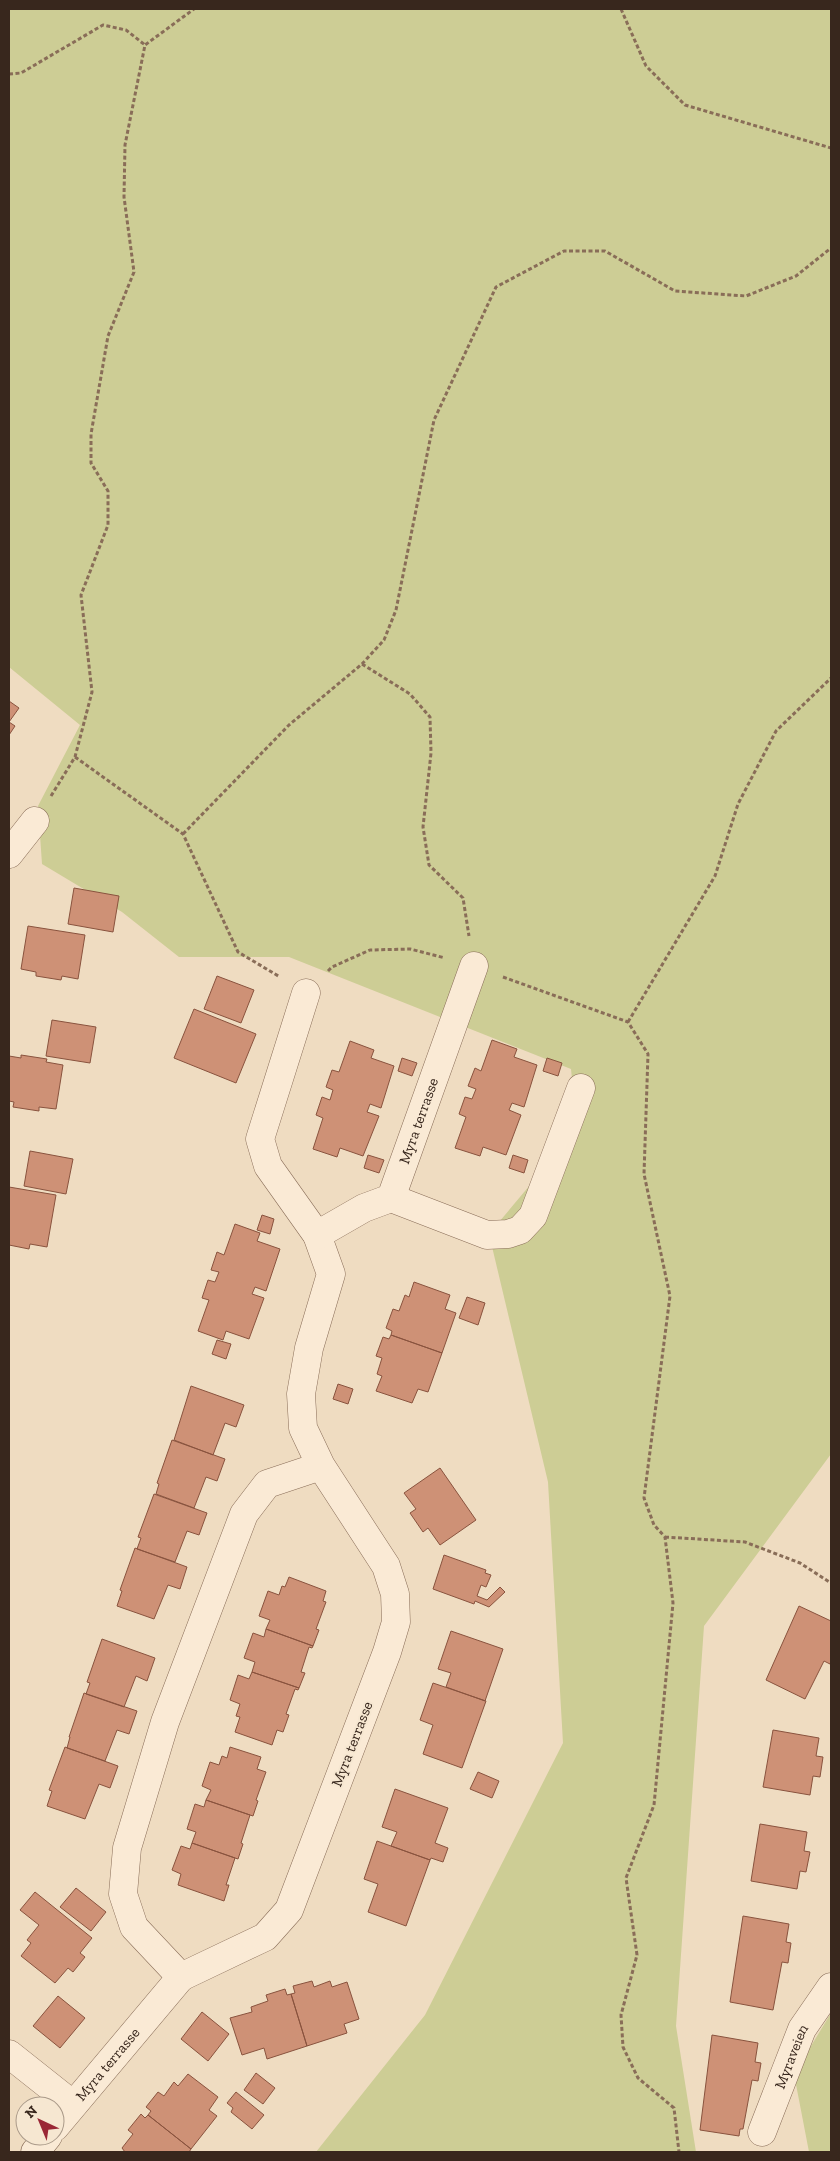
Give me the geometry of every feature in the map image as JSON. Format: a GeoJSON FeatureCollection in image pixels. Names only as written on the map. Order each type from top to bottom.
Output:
{"type":"FeatureCollection","features":[{"type":"Feature","properties":{"kind":"street"},"geometry":{"type":"LineString","coordinates":[[9,854],[35,821]]}},
{"type":"Feature","properties":{"kind":"street","name":"Myra terrasse"},"geometry":{"type":"LineString","coordinates":[[391,1198],[474,966]]}},
{"type":"Feature","properties":{"kind":"street","name":"Myra terrasse"},"geometry":{"type":"LineString","coordinates":[[65,2113],[181,1977],[265,1937],[289,1910],[387,1652],[396,1622],[395,1594],[386,1566],[321,1466],[302,1428],[301,1394],[308,1348],[331,1274],[316,1235],[268,1166],[260,1139],[306,993]]}},
{"type":"Feature","properties":{"kind":"street"},"geometry":{"type":"LineString","coordinates":[[316,1235],[364,1208],[391,1198],[487,1235],[508,1234],[520,1230],[533,1216],[581,1088]]}},
{"type":"Feature","properties":{"kind":"street"},"geometry":{"type":"LineString","coordinates":[[181,1977],[134,1927],[123,1894],[127,1848],[165,1722],[244,1514],[267,1484],[321,1466]]}},
{"type":"Feature","properties":{"kind":"street","name":"Myraveien"},"geometry":{"type":"LineString","coordinates":[[762,2132],[802,2029],[831,1987]]}},
{"type":"Feature","properties":{"kind":"street","name":"Myra terrasse"},"geometry":{"type":"LineString","coordinates":[[9,2054],[72,2104]]}},
{"type":"Feature","properties":{"kind":"path"},"geometry":{"type":"LineString","coordinates":[[35,821],[75,757],[92,692],[81,595],[108,525],[108,492],[91,462],[91,434],[108,336],[134,272],[124,197],[125,145],[145,45],[194,9]]}},
{"type":"Feature","properties":{"kind":"path"},"geometry":{"type":"LineString","coordinates":[[621,9],[646,66],[685,105],[831,148]]}},
{"type":"Feature","properties":{"kind":"path"},"geometry":{"type":"LineString","coordinates":[[9,74],[21,73],[103,25],[126,30],[145,45]]}},
{"type":"Feature","properties":{"kind":"path"},"geometry":{"type":"LineString","coordinates":[[183,834],[289,725],[362,664],[384,640],[396,610],[434,420],[496,287],[564,251],[605,251],[675,291],[746,296],[796,276],[831,248]]}},
{"type":"Feature","properties":{"kind":"path"},"geometry":{"type":"LineString","coordinates":[[362,664],[410,694],[430,716],[431,753],[423,827],[429,864],[463,898],[474,966]]}},
{"type":"Feature","properties":{"kind":"path"},"geometry":{"type":"LineString","coordinates":[[628,1022],[715,876],[738,804],[776,731],[831,678]]}},
{"type":"Feature","properties":{"kind":"path"},"geometry":{"type":"LineString","coordinates":[[75,757],[183,834],[238,952],[306,993]]}},
{"type":"Feature","properties":{"kind":"path"},"geometry":{"type":"LineString","coordinates":[[679,2152],[674,2108],[638,2078],[623,2047],[620,2015],[637,1956],[626,1878],[654,1805],[673,1603],[665,1537],[745,1542],[800,1563],[831,1583]]}},
{"type":"Feature","properties":{"kind":"green space"},"geometry":{"type":"Polygon","coordinates":[[[9,9],[831,9],[831,1454],[704,1626],[676,2026],[696,2152],[316,2152],[425,2015],[563,1743],[548,1482],[489,1234],[577,1129],[571,1069],[289,957],[179,957],[122,912],[42,864],[38,806],[80,725],[9,667],[9,9]]]}},
{"type":"Feature","properties":{"kind":"green space"},"geometry":{"type":"Polygon","coordinates":[[[831,2013],[831,2152],[809,2152],[794,2074],[831,2013]]]}},
{"type":"Feature","properties":{"kind":"building"},"geometry":{"type":"Polygon","coordinates":[[[9,701],[19,708],[9,722],[9,701]]]}},
{"type":"Feature","properties":{"kind":"building"},"geometry":{"type":"Polygon","coordinates":[[[9,722],[15,726],[9,735],[9,722]]]}},
{"type":"Feature","properties":{"kind":"building"},"geometry":{"type":"Polygon","coordinates":[[[74,888],[119,896],[113,932],[68,924],[74,888]]]}},
{"type":"Feature","properties":{"kind":"building"},"geometry":{"type":"Polygon","coordinates":[[[28,926],[85,935],[78,979],[62,976],[61,980],[36,976],[36,972],[21,969],[28,926]]]}},
{"type":"Feature","properties":{"kind":"building"},"geometry":{"type":"Polygon","coordinates":[[[217,976],[254,990],[241,1023],[204,1009],[217,976]]]}},
{"type":"Feature","properties":{"kind":"building"},"geometry":{"type":"Polygon","coordinates":[[[194,1009],[256,1034],[236,1083],[174,1058],[194,1009]]]}},
{"type":"Feature","properties":{"kind":"building"},"geometry":{"type":"Polygon","coordinates":[[[52,1020],[96,1027],[90,1063],[46,1056],[52,1020]]]}},
{"type":"Feature","properties":{"kind":"building"},"geometry":{"type":"Polygon","coordinates":[[[492,1040],[517,1049],[514,1057],[537,1065],[524,1107],[512,1103],[509,1110],[521,1115],[506,1155],[483,1147],[480,1156],[455,1148],[466,1117],[459,1114],[465,1097],[472,1099],[476,1089],[468,1086],[475,1068],[481,1071],[492,1040]]]}},
{"type":"Feature","properties":{"kind":"building"},"geometry":{"type":"Polygon","coordinates":[[[350,1041],[374,1050],[371,1058],[394,1066],[381,1108],[370,1104],[367,1112],[379,1116],[363,1156],[340,1148],[337,1157],[313,1149],[323,1118],[316,1115],[322,1097],[330,1100],[333,1090],[326,1087],[332,1070],[339,1072],[350,1041]]]}},
{"type":"Feature","properties":{"kind":"building"},"geometry":{"type":"Polygon","coordinates":[[[21,1055],[47,1059],[46,1062],[63,1065],[56,1109],[39,1107],[39,1111],[13,1107],[14,1102],[9,1101],[9,1056],[21,1058],[21,1055]]]}},
{"type":"Feature","properties":{"kind":"building"},"geometry":{"type":"Polygon","coordinates":[[[402,1058],[417,1063],[412,1076],[398,1071],[402,1058]]]}},
{"type":"Feature","properties":{"kind":"building"},"geometry":{"type":"Polygon","coordinates":[[[547,1058],[562,1063],[558,1076],[543,1071],[547,1058]]]}},
{"type":"Feature","properties":{"kind":"building"},"geometry":{"type":"Polygon","coordinates":[[[30,1151],[73,1159],[66,1194],[24,1186],[30,1151]]]}},
{"type":"Feature","properties":{"kind":"building"},"geometry":{"type":"Polygon","coordinates":[[[368,1155],[384,1160],[379,1173],[364,1168],[368,1155]]]}},
{"type":"Feature","properties":{"kind":"building"},"geometry":{"type":"Polygon","coordinates":[[[513,1155],[528,1160],[524,1173],[509,1168],[513,1155]]]}},
{"type":"Feature","properties":{"kind":"building"},"geometry":{"type":"Polygon","coordinates":[[[9,1187],[56,1195],[47,1247],[30,1244],[29,1249],[9,1245],[9,1187]]]}},
{"type":"Feature","properties":{"kind":"building"},"geometry":{"type":"Polygon","coordinates":[[[262,1215],[274,1219],[270,1234],[257,1230],[262,1215]]]}},
{"type":"Feature","properties":{"kind":"building"},"geometry":{"type":"Polygon","coordinates":[[[235,1224],[260,1233],[257,1241],[280,1249],[266,1291],[255,1287],[252,1294],[264,1298],[249,1339],[226,1331],[223,1340],[198,1331],[209,1300],[202,1298],[208,1280],[215,1282],[219,1272],[211,1270],[217,1252],[224,1255],[235,1224]]]}},
{"type":"Feature","properties":{"kind":"building"},"geometry":{"type":"Polygon","coordinates":[[[414,1282],[450,1295],[445,1309],[456,1313],[442,1353],[391,1335],[392,1331],[386,1328],[393,1309],[399,1311],[405,1295],[409,1297],[414,1282]]]}},
{"type":"Feature","properties":{"kind":"building"},"geometry":{"type":"Polygon","coordinates":[[[467,1297],[485,1303],[478,1325],[459,1318],[467,1297]]]}},
{"type":"Feature","properties":{"kind":"building"},"geometry":{"type":"Polygon","coordinates":[[[391,1335],[442,1353],[428,1392],[418,1389],[412,1403],[376,1391],[382,1376],[377,1374],[382,1358],[376,1356],[383,1337],[389,1339],[391,1335]]]}},
{"type":"Feature","properties":{"kind":"building"},"geometry":{"type":"Polygon","coordinates":[[[217,1340],[231,1344],[226,1359],[212,1354],[217,1340]]]}},
{"type":"Feature","properties":{"kind":"building"},"geometry":{"type":"Polygon","coordinates":[[[338,1384],[353,1389],[348,1404],[333,1399],[338,1384]]]}},
{"type":"Feature","properties":{"kind":"building"},"geometry":{"type":"Polygon","coordinates":[[[191,1386],[244,1405],[236,1427],[225,1423],[213,1455],[174,1440],[191,1386]]]}},
{"type":"Feature","properties":{"kind":"building"},"geometry":{"type":"Polygon","coordinates":[[[172,1440],[225,1459],[217,1481],[206,1477],[194,1508],[156,1494],[159,1484],[157,1483],[172,1440]]]}},
{"type":"Feature","properties":{"kind":"building"},"geometry":{"type":"Polygon","coordinates":[[[440,1468],[476,1520],[440,1545],[428,1528],[423,1532],[410,1513],[416,1509],[404,1493],[440,1468]]]}},
{"type":"Feature","properties":{"kind":"building"},"geometry":{"type":"Polygon","coordinates":[[[154,1494],[207,1513],[199,1535],[187,1531],[175,1562],[137,1549],[141,1538],[138,1537],[154,1494]]]}},
{"type":"Feature","properties":{"kind":"building"},"geometry":{"type":"Polygon","coordinates":[[[135,1548],[187,1567],[180,1589],[168,1585],[154,1619],[117,1606],[122,1591],[120,1590],[135,1548]]]}},
{"type":"Feature","properties":{"kind":"building"},"geometry":{"type":"Polygon","coordinates":[[[444,1555],[486,1570],[485,1573],[491,1575],[486,1587],[481,1585],[477,1596],[487,1600],[500,1587],[505,1592],[489,1607],[475,1601],[474,1604],[433,1589],[444,1555]]]}},
{"type":"Feature","properties":{"kind":"building"},"geometry":{"type":"Polygon","coordinates":[[[289,1577],[326,1591],[323,1601],[326,1602],[316,1629],[319,1630],[313,1646],[266,1629],[270,1620],[259,1616],[268,1591],[279,1595],[282,1586],[285,1587],[289,1577]]]}},
{"type":"Feature","properties":{"kind":"building"},"geometry":{"type":"Polygon","coordinates":[[[799,1606],[831,1621],[830,1664],[824,1661],[805,1699],[766,1680],[799,1606]]]}},
{"type":"Feature","properties":{"kind":"building"},"geometry":{"type":"Polygon","coordinates":[[[266,1629],[313,1646],[312,1648],[309,1647],[301,1672],[305,1673],[299,1688],[252,1672],[255,1662],[244,1658],[253,1633],[264,1637],[266,1629]]]}},
{"type":"Feature","properties":{"kind":"building"},"geometry":{"type":"Polygon","coordinates":[[[451,1631],[503,1649],[485,1701],[446,1687],[451,1673],[438,1669],[451,1631]]]}},
{"type":"Feature","properties":{"kind":"building"},"geometry":{"type":"Polygon","coordinates":[[[102,1639],[155,1658],[147,1681],[136,1676],[124,1707],[86,1694],[90,1683],[87,1682],[102,1639]]]}},
{"type":"Feature","properties":{"kind":"building"},"geometry":{"type":"Polygon","coordinates":[[[252,1672],[299,1688],[298,1690],[295,1689],[286,1714],[289,1715],[283,1732],[277,1730],[272,1745],[235,1732],[240,1717],[236,1716],[240,1704],[230,1700],[238,1675],[249,1679],[252,1672]]]}},
{"type":"Feature","properties":{"kind":"building"},"geometry":{"type":"Polygon","coordinates":[[[433,1683],[486,1701],[462,1768],[423,1754],[433,1725],[420,1720],[433,1683]]]}},
{"type":"Feature","properties":{"kind":"building"},"geometry":{"type":"Polygon","coordinates":[[[84,1693],[137,1711],[129,1734],[117,1730],[105,1761],[67,1748],[84,1693]]]}},
{"type":"Feature","properties":{"kind":"building"},"geometry":{"type":"Polygon","coordinates":[[[773,1730],[819,1738],[816,1756],[823,1757],[820,1777],[813,1776],[810,1795],[763,1787],[773,1730]]]}},
{"type":"Feature","properties":{"kind":"building"},"geometry":{"type":"Polygon","coordinates":[[[65,1747],[118,1766],[110,1788],[99,1784],[85,1819],[47,1806],[52,1791],[49,1790],[65,1747]]]}},
{"type":"Feature","properties":{"kind":"building"},"geometry":{"type":"Polygon","coordinates":[[[230,1747],[261,1757],[257,1769],[266,1772],[256,1800],[258,1801],[253,1816],[206,1800],[211,1790],[202,1786],[210,1762],[219,1765],[222,1756],[227,1758],[230,1747]]]}},
{"type":"Feature","properties":{"kind":"building"},"geometry":{"type":"Polygon","coordinates":[[[478,1772],[499,1781],[492,1798],[470,1789],[478,1772]]]}},
{"type":"Feature","properties":{"kind":"building"},"geometry":{"type":"Polygon","coordinates":[[[395,1789],[448,1808],[435,1843],[448,1848],[443,1862],[431,1858],[430,1860],[391,1846],[397,1832],[382,1827],[395,1789]]]}},
{"type":"Feature","properties":{"kind":"building"},"geometry":{"type":"Polygon","coordinates":[[[206,1800],[250,1815],[238,1859],[192,1843],[196,1832],[187,1829],[195,1804],[204,1807],[206,1800]]]}},
{"type":"Feature","properties":{"kind":"building"},"geometry":{"type":"Polygon","coordinates":[[[760,1824],[807,1832],[804,1851],[810,1852],[806,1872],[800,1871],[797,1889],[751,1881],[760,1824]]]}},
{"type":"Feature","properties":{"kind":"building"},"geometry":{"type":"Polygon","coordinates":[[[377,1841],[430,1860],[406,1926],[368,1912],[378,1884],[364,1879],[377,1841]]]}},
{"type":"Feature","properties":{"kind":"building"},"geometry":{"type":"Polygon","coordinates":[[[192,1843],[235,1858],[226,1885],[229,1885],[224,1901],[178,1885],[181,1874],[172,1870],[181,1846],[190,1849],[192,1843]]]}},
{"type":"Feature","properties":{"kind":"building"},"geometry":{"type":"Polygon","coordinates":[[[76,1888],[106,1912],[91,1931],[60,1907],[76,1888]]]}},
{"type":"Feature","properties":{"kind":"building"},"geometry":{"type":"Polygon","coordinates":[[[35,1892],[92,1938],[80,1953],[85,1957],[73,1972],[68,1968],[55,1983],[21,1956],[31,1943],[27,1940],[39,1925],[20,1910],[35,1892]]]}},
{"type":"Feature","properties":{"kind":"building"},"geometry":{"type":"Polygon","coordinates":[[[743,1916],[789,1924],[786,1942],[791,1943],[788,1963],[782,1962],[773,2010],[730,2002],[743,1916]]]}},
{"type":"Feature","properties":{"kind":"building"},"geometry":{"type":"Polygon","coordinates":[[[312,1981],[314,1987],[330,1981],[332,1987],[347,1982],[359,2019],[344,2024],[347,2033],[307,2046],[291,1994],[295,1993],[293,1986],[312,1981]]]}},
{"type":"Feature","properties":{"kind":"building"},"geometry":{"type":"Polygon","coordinates":[[[285,1989],[287,1995],[291,1994],[307,2046],[267,2059],[264,2048],[242,2055],[230,2018],[252,2012],[251,2007],[268,2001],[266,1995],[285,1989]]]}},
{"type":"Feature","properties":{"kind":"building"},"geometry":{"type":"Polygon","coordinates":[[[58,1996],[85,2018],[60,2048],[33,2026],[58,1996]]]}},
{"type":"Feature","properties":{"kind":"building"},"geometry":{"type":"Polygon","coordinates":[[[202,2012],[229,2034],[208,2061],[181,2039],[202,2012]]]}},
{"type":"Feature","properties":{"kind":"building"},"geometry":{"type":"Polygon","coordinates":[[[712,2035],[758,2043],[755,2062],[761,2063],[758,2081],[752,2080],[743,2129],[740,2129],[739,2136],[700,2130],[712,2035]]]}},
{"type":"Feature","properties":{"kind":"building"},"geometry":{"type":"Polygon","coordinates":[[[256,2073],[275,2088],[263,2104],[244,2090],[256,2073]]]}},
{"type":"Feature","properties":{"kind":"building"},"geometry":{"type":"Polygon","coordinates":[[[188,2074],[218,2097],[209,2110],[217,2116],[191,2149],[148,2115],[151,2111],[146,2107],[158,2092],[164,2096],[174,2082],[178,2086],[188,2074]]]}},
{"type":"Feature","properties":{"kind":"building"},"geometry":{"type":"Polygon","coordinates":[[[236,2092],[264,2115],[252,2129],[231,2112],[233,2108],[227,2103],[236,2092]]]}},
{"type":"Feature","properties":{"kind":"building"},"geometry":{"type":"Polygon","coordinates":[[[141,2114],[145,2118],[148,2115],[191,2149],[189,2152],[125,2152],[122,2148],[133,2134],[128,2130],[141,2114]]]}}]}
